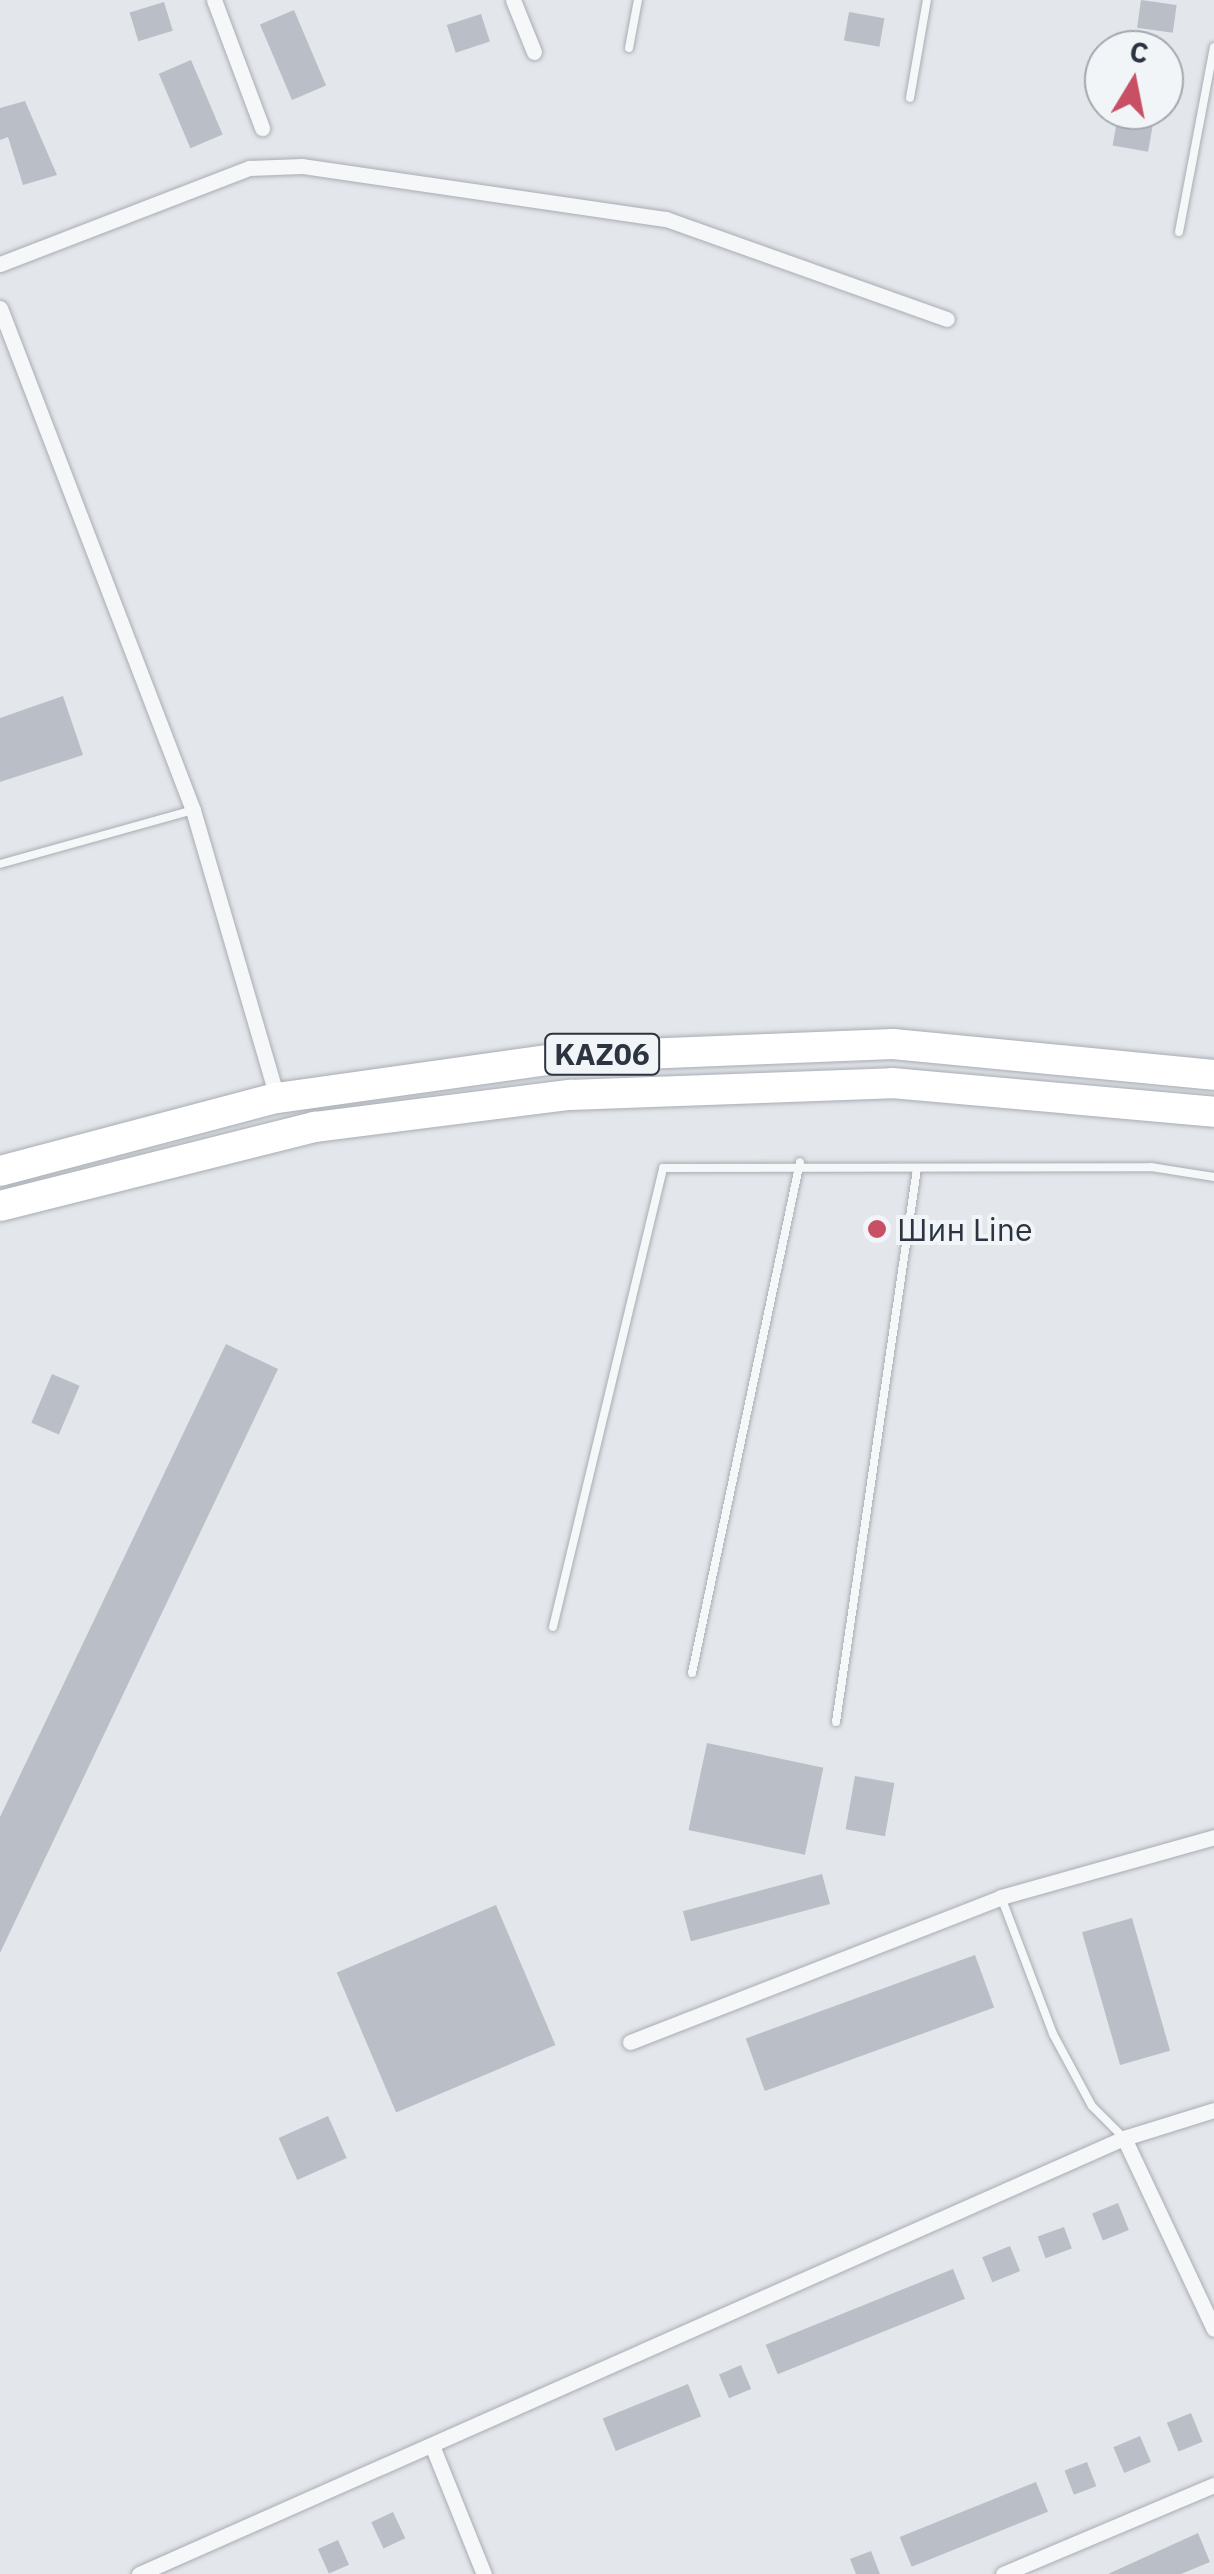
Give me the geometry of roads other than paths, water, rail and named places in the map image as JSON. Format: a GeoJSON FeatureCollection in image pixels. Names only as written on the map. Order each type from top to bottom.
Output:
{"type":"FeatureCollection","features":[{"type":"Feature","properties":{"kind":"highway","name":"KАZ06"},"geometry":{"type":"LineString","coordinates":[[0,1172],[277,1098],[567,1057],[778,1044],[1038,1051],[1214,1075]]}},
{"type":"Feature","properties":{"kind":"highway","name":"KАZ06"},"geometry":{"type":"LineString","coordinates":[[0,1206],[315,1127],[570,1096],[892,1083],[1214,1112]]}},
{"type":"Feature","properties":{"kind":"street"},"geometry":{"type":"LineString","coordinates":[[214,0],[262,128]]}},
{"type":"Feature","properties":{"kind":"street"},"geometry":{"type":"LineString","coordinates":[[514,0],[534,52]]}},
{"type":"Feature","properties":{"kind":"street"},"geometry":{"type":"LineString","coordinates":[[0,264],[249,168],[302,166],[666,220],[947,320]]}},
{"type":"Feature","properties":{"kind":"street"},"geometry":{"type":"LineString","coordinates":[[0,308],[193,810],[277,1098]]}},
{"type":"Feature","properties":{"kind":"street"},"geometry":{"type":"LineString","coordinates":[[630,2042],[1001,1897],[1214,1837]]}},
{"type":"Feature","properties":{"kind":"street"},"geometry":{"type":"LineString","coordinates":[[139,2574],[433,2448],[1124,2138],[1214,2110]]}},
{"type":"Feature","properties":{"kind":"street"},"geometry":{"type":"LineString","coordinates":[[1124,2138],[1214,2329]]}},
{"type":"Feature","properties":{"kind":"street"},"geometry":{"type":"LineString","coordinates":[[433,2448],[484,2574]]}},
{"type":"Feature","properties":{"kind":"street"},"geometry":{"type":"LineString","coordinates":[[1002,2574],[1214,2484]]}},
{"type":"Feature","properties":{"kind":"lane"},"geometry":{"type":"LineString","coordinates":[[629,48],[638,0]]}},
{"type":"Feature","properties":{"kind":"lane"},"geometry":{"type":"LineString","coordinates":[[910,98],[928,0]]}},
{"type":"Feature","properties":{"kind":"lane"},"geometry":{"type":"LineString","coordinates":[[1178,232],[1214,47]]}},
{"type":"Feature","properties":{"kind":"lane"},"geometry":{"type":"LineString","coordinates":[[0,864],[193,810]]}},
{"type":"Feature","properties":{"kind":"lane"},"geometry":{"type":"LineString","coordinates":[[692,1673],[800,1162]]}},
{"type":"Feature","properties":{"kind":"lane"},"geometry":{"type":"LineString","coordinates":[[553,1627],[655,1180],[674,1164],[800,1162],[917,1169],[1152,1166],[1214,1177]]}},
{"type":"Feature","properties":{"kind":"lane"},"geometry":{"type":"LineString","coordinates":[[836,1722],[917,1169]]}},
{"type":"Feature","properties":{"kind":"lane"},"geometry":{"type":"LineString","coordinates":[[1001,1897],[1052,2034],[1092,2106],[1124,2138]]}},
{"type":"Feature","properties":{"kind":"place","name":"Шин Line"},"geometry":{"type":"Point","coordinates":[877,1229]}}]}
